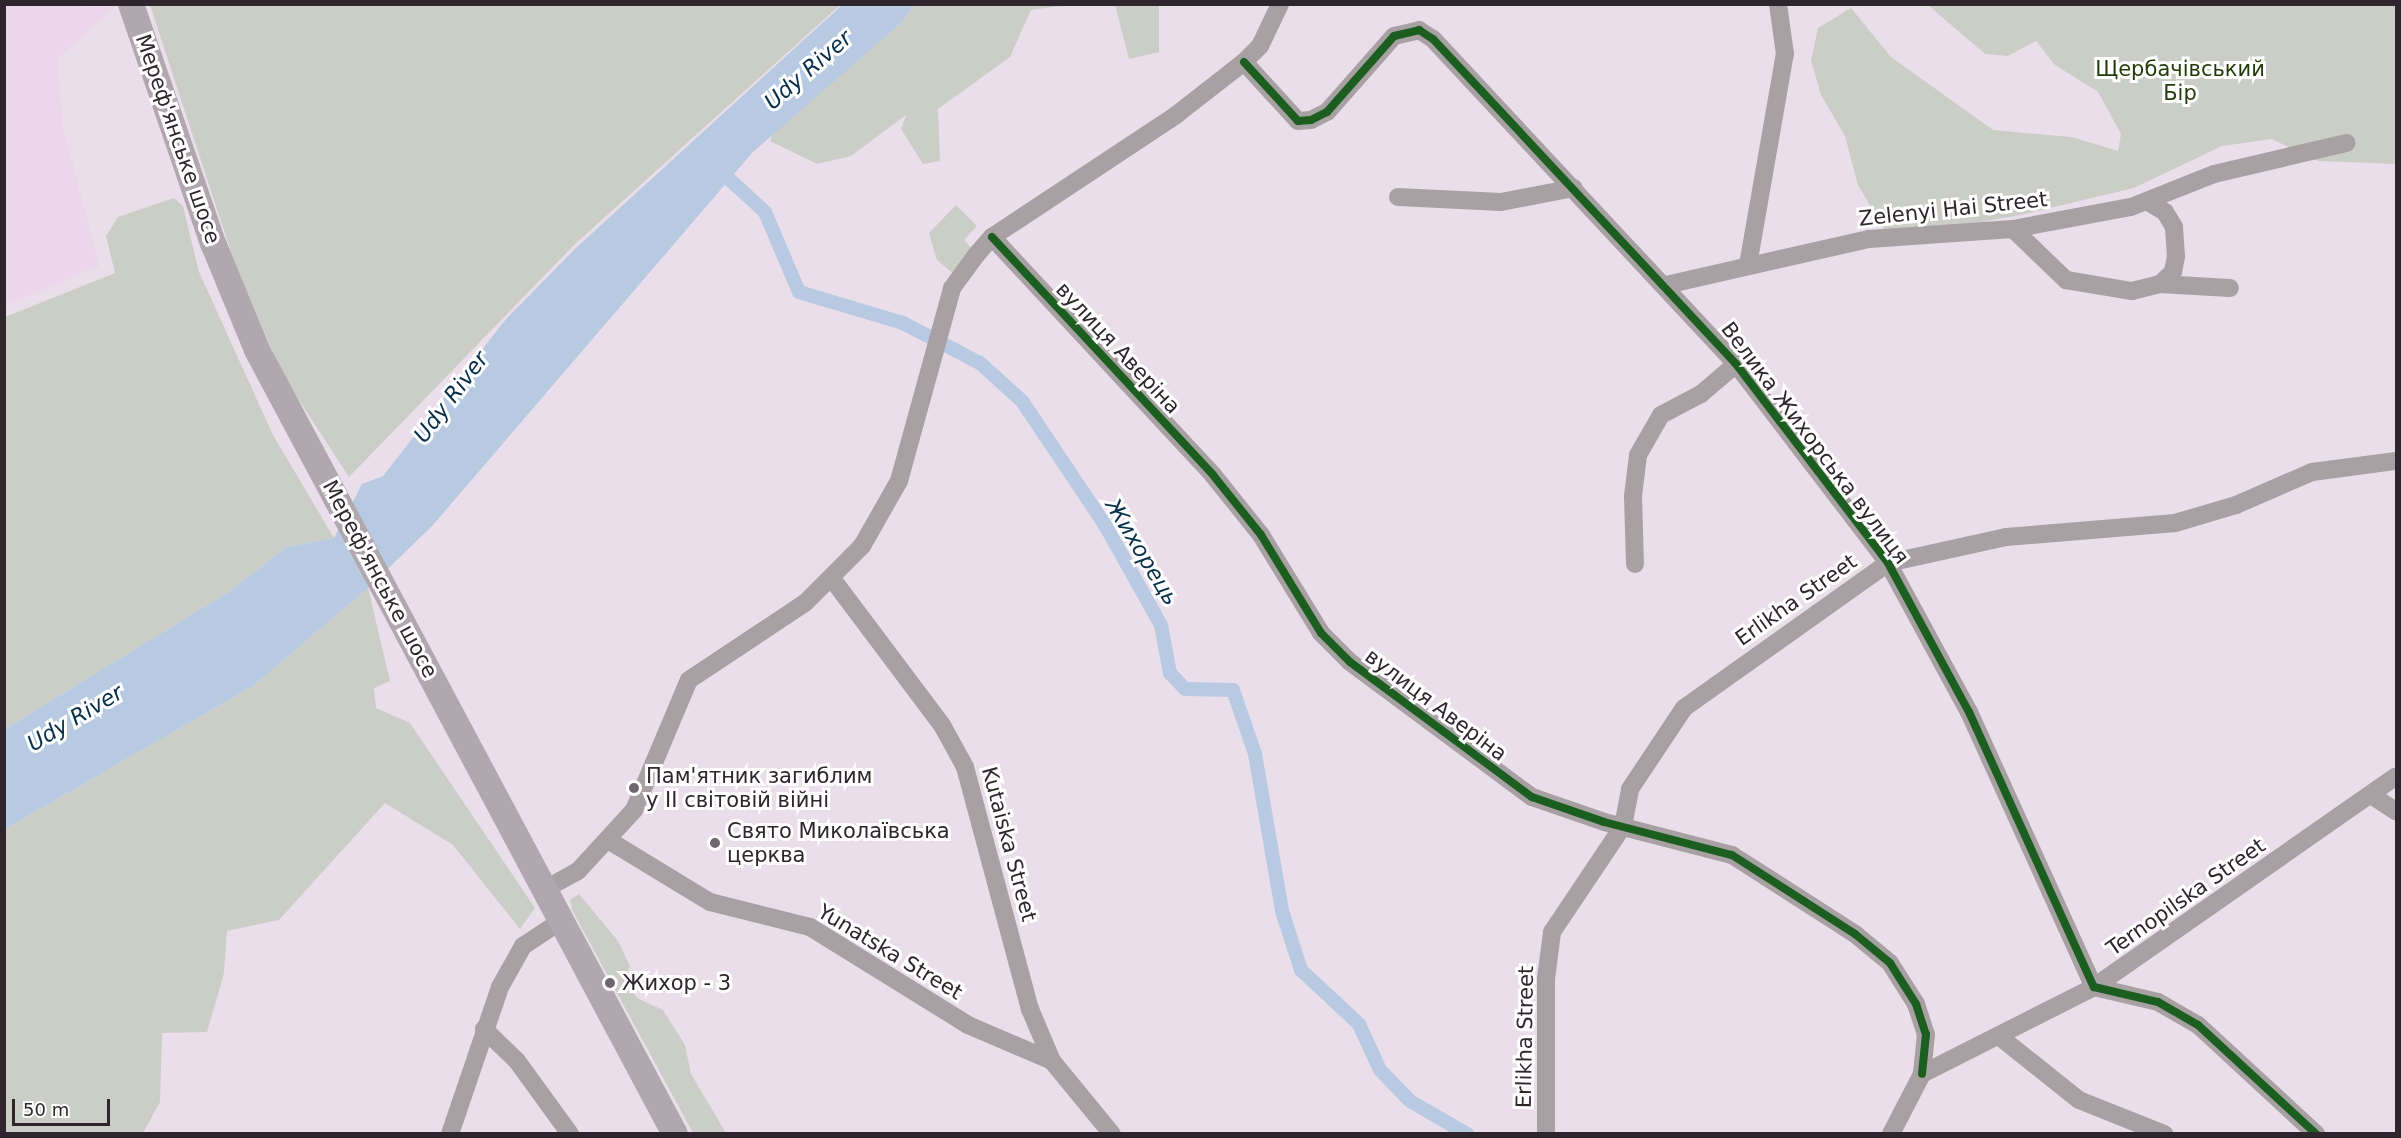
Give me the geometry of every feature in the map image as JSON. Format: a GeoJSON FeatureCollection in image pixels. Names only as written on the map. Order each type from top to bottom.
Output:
{"type":"FeatureCollection","features":[{"type":"Feature","properties":{"kind":"highway","name":"Мереф'янське шосе"},"geometry":{"type":"LineString","coordinates":[[131,4],[213,243],[257,350],[431,677],[564,919],[675,1134]]}},
{"type":"Feature","properties":{"kind":"street"},"geometry":{"type":"LineString","coordinates":[[547,888],[579,871],[608,840],[648,782],[689,680],[833,580],[862,546],[899,481],[913,437],[952,288],[992,237],[1176,115],[1244,62],[1260,46],[1280,4]]}},
{"type":"Feature","properties":{"kind":"street"},"geometry":{"type":"LineString","coordinates":[[1748,265],[1785,54],[1778,4]]}},
{"type":"Feature","properties":{"kind":"street","name":"Велика Жихорська вулиця"},"geometry":{"type":"LineString","coordinates":[[1244,62],[1298,121],[1311,120],[1327,112],[1394,36],[1419,30],[1666,285],[1736,364],[1888,563],[1969,712],[2094,987]]}},
{"type":"Feature","properties":{"kind":"street","name":"Zelenyi Hai Street"},"geometry":{"type":"LineString","coordinates":[[1666,285],[1869,238],[2013,229],[2147,201],[2214,174],[2346,142]]}},
{"type":"Feature","properties":{"kind":"street"},"geometry":{"type":"LineString","coordinates":[[1398,197],[1501,202],[1574,189]]}},
{"type":"Feature","properties":{"kind":"street"},"geometry":{"type":"LineString","coordinates":[[2147,201],[2164,212],[2174,227],[2174,272],[2160,284]]}},
{"type":"Feature","properties":{"kind":"street"},"geometry":{"type":"LineString","coordinates":[[2013,229],[2066,280],[2132,291],[2160,284],[2230,288]]}},
{"type":"Feature","properties":{"kind":"street","name":"вулиця Аверіна"},"geometry":{"type":"LineString","coordinates":[[992,237],[1213,475],[1261,535],[1321,633],[1350,662],[1532,797],[1623,826],[1732,855],[1855,934],[1890,963],[1916,1004],[1926,1034],[1922,1074]]}},
{"type":"Feature","properties":{"kind":"street"},"geometry":{"type":"LineString","coordinates":[[1635,564],[1633,496],[1638,455],[1661,415],[1701,394],[1736,364]]}},
{"type":"Feature","properties":{"kind":"street","name":"Erlikha Street"},"geometry":{"type":"LineString","coordinates":[[1546,1134],[1545,979],[1552,932],[1623,826],[1630,789],[1684,708],[1888,563],[2006,537],[2175,524],[2236,505],[2312,472],[2397,461]]}},
{"type":"Feature","properties":{"kind":"street","name":"Kutaiska Street"},"geometry":{"type":"LineString","coordinates":[[833,580],[942,724],[965,767],[1030,1008],[1052,1061],[1112,1134]]}},
{"type":"Feature","properties":{"kind":"street","name":"Ternopilska Street"},"geometry":{"type":"LineString","coordinates":[[1922,1074],[2000,1037],[2094,987],[2397,776]]}},
{"type":"Feature","properties":{"kind":"street"},"geometry":{"type":"LineString","coordinates":[[2371,795],[2397,811]]}},
{"type":"Feature","properties":{"kind":"street","name":"Yunatska Street"},"geometry":{"type":"LineString","coordinates":[[608,840],[710,902],[810,927],[968,1024],[1052,1061]]}},
{"type":"Feature","properties":{"kind":"street"},"geometry":{"type":"LineString","coordinates":[[450,1134],[484,1029],[523,946],[564,919]]}},
{"type":"Feature","properties":{"kind":"street"},"geometry":{"type":"LineString","coordinates":[[2094,987],[2158,1002],[2198,1025],[2316,1134]]}},
{"type":"Feature","properties":{"kind":"street"},"geometry":{"type":"LineString","coordinates":[[484,1029],[517,1062],[570,1134]]}},
{"type":"Feature","properties":{"kind":"street"},"geometry":{"type":"LineString","coordinates":[[2000,1037],[2079,1100],[2164,1134]]}},
{"type":"Feature","properties":{"kind":"street"},"geometry":{"type":"LineString","coordinates":[[1891,1134],[1922,1074]]}},
{"type":"Feature","properties":{"kind":"shaded area"},"geometry":{"type":"Polygon","coordinates":[[[5,4],[115,7],[57,60],[63,126],[99,266],[5,306],[5,4]]]}},
{"type":"Feature","properties":{"kind":"green space"},"geometry":{"type":"Polygon","coordinates":[[[150,5],[840,5],[574,245],[349,477],[282,374],[234,261],[150,5]]]}},
{"type":"Feature","properties":{"kind":"green space"},"geometry":{"type":"Polygon","coordinates":[[[914,5],[1066,5],[1031,10],[1010,57],[938,109],[940,161],[923,164],[901,129],[906,115],[851,156],[817,164],[770,141],[773,132],[902,22],[914,5]]]}},
{"type":"Feature","properties":{"kind":"green space"},"geometry":{"type":"Polygon","coordinates":[[[1115,5],[1159,5],[1159,52],[1129,59],[1115,5]]]}},
{"type":"Feature","properties":{"kind":"green space","name":"Щербачівський Бір"},"geometry":{"type":"Polygon","coordinates":[[[1928,5],[2396,5],[2396,164],[2318,161],[2272,139],[2222,146],[2134,188],[2021,215],[1945,228],[1884,229],[1858,185],[1845,136],[1821,95],[1811,61],[1818,28],[1851,8],[1891,57],[1993,130],[2072,137],[2118,151],[2121,134],[2098,92],[2055,65],[2036,41],[2008,56],[1985,54],[1928,5]]]}},
{"type":"Feature","properties":{"kind":"green space"},"geometry":{"type":"Polygon","coordinates":[[[174,198],[183,206],[199,272],[273,435],[334,538],[286,547],[230,591],[5,729],[5,317],[115,273],[106,236],[118,217],[174,198]]]}},
{"type":"Feature","properties":{"kind":"green space"},"geometry":{"type":"Polygon","coordinates":[[[956,205],[977,226],[964,240],[974,251],[956,276],[937,260],[929,233],[956,205]]]}},
{"type":"Feature","properties":{"kind":"green space"},"geometry":{"type":"Polygon","coordinates":[[[368,588],[390,681],[374,688],[376,708],[410,723],[535,908],[520,929],[453,845],[385,803],[279,920],[227,931],[224,973],[207,1032],[162,1033],[160,1102],[143,1133],[5,1134],[5,829],[253,686],[368,588]]]}},
{"type":"Feature","properties":{"kind":"green space"},"geometry":{"type":"Polygon","coordinates":[[[579,894],[618,941],[630,966],[624,984],[639,999],[663,1010],[685,1045],[691,1074],[726,1133],[693,1133],[572,910],[570,900],[579,894]]]}},
{"type":"Feature","properties":{"kind":"water","name":"Udy River"},"geometry":{"type":"Polygon","coordinates":[[[842,5],[914,5],[902,22],[752,153],[433,525],[368,588],[253,686],[5,829],[5,729],[230,591],[286,547],[334,538],[362,484],[383,476],[506,319],[577,247],[842,5]]]}},
{"type":"Feature","properties":{"kind":"waterway","name":"Жихорець"},"geometry":{"type":"LineString","coordinates":[[717,168],[765,212],[799,292],[903,323],[980,363],[1022,401],[1105,525],[1161,625],[1170,673],[1185,689],[1233,690],[1255,754],[1282,911],[1301,970],[1359,1024],[1380,1070],[1410,1101],[1467,1134]]}},
{"type":"Feature","properties":{"kind":"cycle path"},"geometry":{"type":"LineString","coordinates":[[1244,62],[1298,121],[1311,120],[1327,112],[1394,36],[1419,30],[1433,39],[1736,364],[1888,563],[1969,712],[2094,987],[2158,1002],[2198,1025],[2316,1134]]}},
{"type":"Feature","properties":{"kind":"cycle path"},"geometry":{"type":"LineString","coordinates":[[992,237],[1213,475],[1261,535],[1321,633],[1350,662],[1532,797],[1604,822],[1732,855],[1855,934],[1890,963],[1916,1004],[1926,1034],[1922,1074]]}},
{"type":"Feature","properties":{"kind":"place","name":"Пам'ятник загиблим у II світовій війні"},"geometry":{"type":"Point","coordinates":[634,788]}},
{"type":"Feature","properties":{"kind":"place","name":"Свято Миколаївська церква"},"geometry":{"type":"Point","coordinates":[715,843]}},
{"type":"Feature","properties":{"kind":"place","name":"Жихор - 3"},"geometry":{"type":"Point","coordinates":[610,983]}}]}
